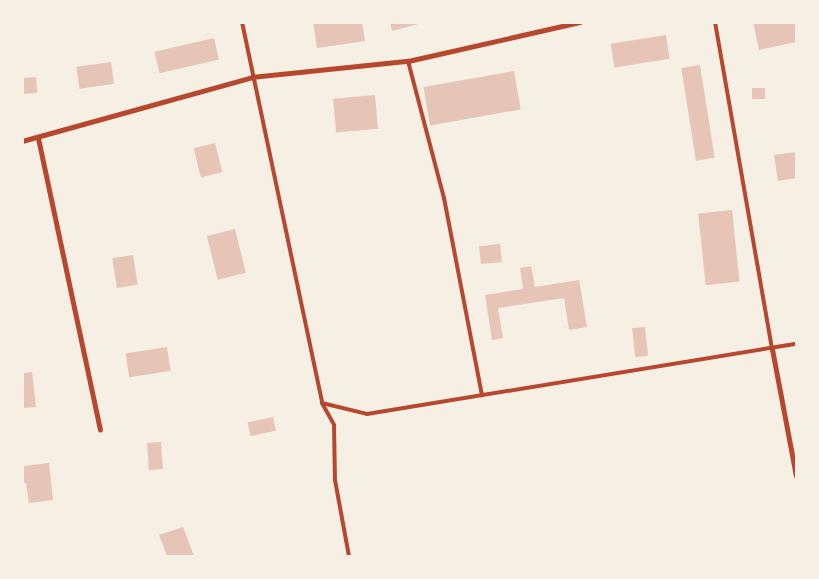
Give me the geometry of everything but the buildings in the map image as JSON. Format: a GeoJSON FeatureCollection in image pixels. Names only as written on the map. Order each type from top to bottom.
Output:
{"type":"FeatureCollection","features":[{"type":"Feature","properties":{"kind":"street"},"geometry":{"type":"LineString","coordinates":[[22,141],[252,77],[408,61],[580,22]]}},
{"type":"Feature","properties":{"kind":"street"},"geometry":{"type":"LineString","coordinates":[[38,138],[100,429]]}},
{"type":"Feature","properties":{"kind":"street"},"geometry":{"type":"LineString","coordinates":[[772,349],[796,476]]}},
{"type":"Feature","properties":{"kind":"lane"},"geometry":{"type":"LineString","coordinates":[[242,22],[252,77],[322,403],[334,425],[336,480],[349,556]]}},
{"type":"Feature","properties":{"kind":"lane"},"geometry":{"type":"LineString","coordinates":[[715,22],[772,349]]}},
{"type":"Feature","properties":{"kind":"lane"},"geometry":{"type":"LineString","coordinates":[[408,61],[444,198],[482,395]]}},
{"type":"Feature","properties":{"kind":"lane"},"geometry":{"type":"LineString","coordinates":[[322,403],[367,414],[796,344]]}}]}
